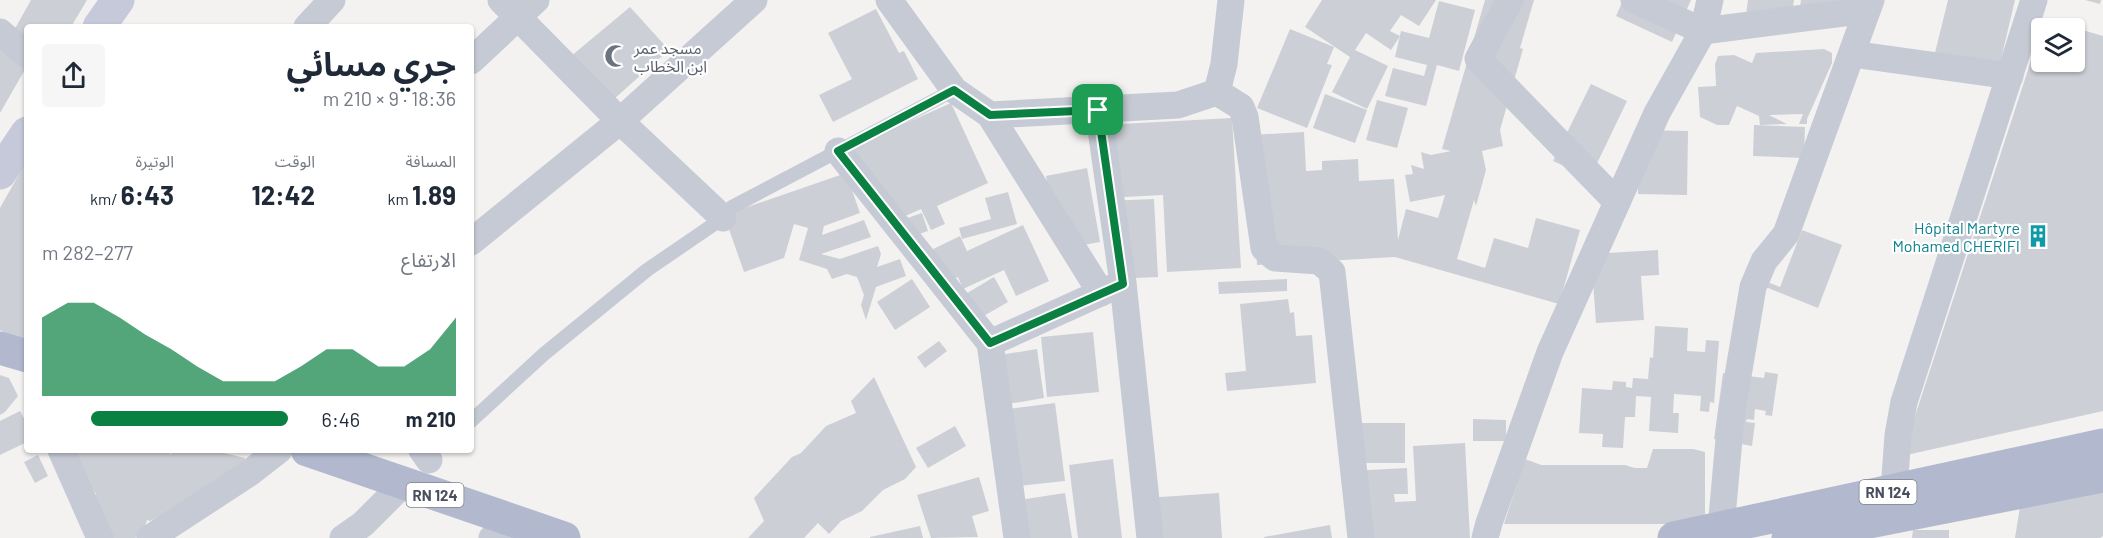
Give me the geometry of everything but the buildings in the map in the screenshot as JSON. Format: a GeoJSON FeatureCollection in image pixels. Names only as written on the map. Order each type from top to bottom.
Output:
{"type":"FeatureCollection","features":[{"type":"Feature","properties":{"kind":"main road"},"geometry":{"type":"LineString","coordinates":[[0,173],[24,137]]}},
{"type":"Feature","properties":{"kind":"main road","name":"RN 124"},"geometry":{"type":"LineString","coordinates":[[1674,538],[2103,445]]}},
{"type":"Feature","properties":{"kind":"main road","name":"RN 124"},"geometry":{"type":"LineString","coordinates":[[330,453],[421,465],[501,530],[564,538]]}},
{"type":"Feature","properties":{"kind":"main road","name":"RN 124"},"geometry":{"type":"LineString","coordinates":[[1788,538],[2103,476]]}},
{"type":"Feature","properties":{"kind":"street"},"geometry":{"type":"LineString","coordinates":[[310,24],[332,0]]}},
{"type":"Feature","properties":{"kind":"street"},"geometry":{"type":"LineString","coordinates":[[474,240],[620,121],[754,0]]}},
{"type":"Feature","properties":{"kind":"street"},"geometry":{"type":"LineString","coordinates":[[889,0],[954,90],[990,115],[1112,288]]}},
{"type":"Feature","properties":{"kind":"street"},"geometry":{"type":"LineString","coordinates":[[1217,92],[1224,64],[1231,0]]}},
{"type":"Feature","properties":{"kind":"street"},"geometry":{"type":"LineString","coordinates":[[1510,0],[1478,59],[1617,202]]}},
{"type":"Feature","properties":{"kind":"street"},"geometry":{"type":"LineString","coordinates":[[1634,0],[1703,31],[1869,5],[1786,234],[1764,261],[1753,288],[1731,417],[1721,528]]}},
{"type":"Feature","properties":{"kind":"street"},"geometry":{"type":"LineString","coordinates":[[1485,538],[1550,352],[1656,113],[1703,31],[1710,0]]}},
{"type":"Feature","properties":{"kind":"street"},"geometry":{"type":"LineString","coordinates":[[1894,490],[1898,435],[1904,402],[2034,0]]}},
{"type":"Feature","properties":{"kind":"street"},"geometry":{"type":"LineString","coordinates":[[474,58],[519,6],[620,121],[723,218]]}},
{"type":"Feature","properties":{"kind":"street"},"geometry":{"type":"LineString","coordinates":[[0,32],[24,52]]}},
{"type":"Feature","properties":{"kind":"street"},"geometry":{"type":"LineString","coordinates":[[1852,54],[2010,76]]}},
{"type":"Feature","properties":{"kind":"street"},"geometry":{"type":"LineString","coordinates":[[990,115],[1178,105],[1217,92]]}},
{"type":"Feature","properties":{"kind":"street"},"geometry":{"type":"LineString","coordinates":[[1217,92],[1241,107],[1245,117],[1264,248],[1275,258],[1318,261],[1332,272],[1362,538]]}},
{"type":"Feature","properties":{"kind":"street"},"geometry":{"type":"LineString","coordinates":[[1098,110],[1112,288],[1150,538]]}},
{"type":"Feature","properties":{"kind":"street"},"geometry":{"type":"LineString","coordinates":[[838,151],[990,343],[1017,538]]}},
{"type":"Feature","properties":{"kind":"street"},"geometry":{"type":"LineString","coordinates":[[990,343],[1112,288]]}},
{"type":"Feature","properties":{"kind":"street"},"geometry":{"type":"LineString","coordinates":[[62,453],[100,538]]}},
{"type":"Feature","properties":{"kind":"street"},"geometry":{"type":"LineString","coordinates":[[150,538],[248,474],[275,453]]}},
{"type":"Feature","properties":{"kind":"street"},"geometry":{"type":"LineString","coordinates":[[343,538],[363,524],[421,465]]}},
{"type":"Feature","properties":{"kind":"lane"},"geometry":{"type":"LineString","coordinates":[[474,419],[544,354],[647,270],[723,218],[732,207],[954,90]]}},
{"type":"Feature","properties":{"kind":"place","name":"مسجد عمر ابن الخطاب"},"geometry":{"type":"Point","coordinates":[616,56]}},
{"type":"Feature","properties":{"kind":"place","name":"Hôpital Martyre Mohamed CHERIFI"},"geometry":{"type":"Point","coordinates":[2038,236]}},
{"type":"Feature","properties":{"kind":"route"},"geometry":{"type":"LineString","coordinates":[[954,90],[990,115],[1098,110],[1123,284],[990,343],[838,151],[954,90]]}}]}
